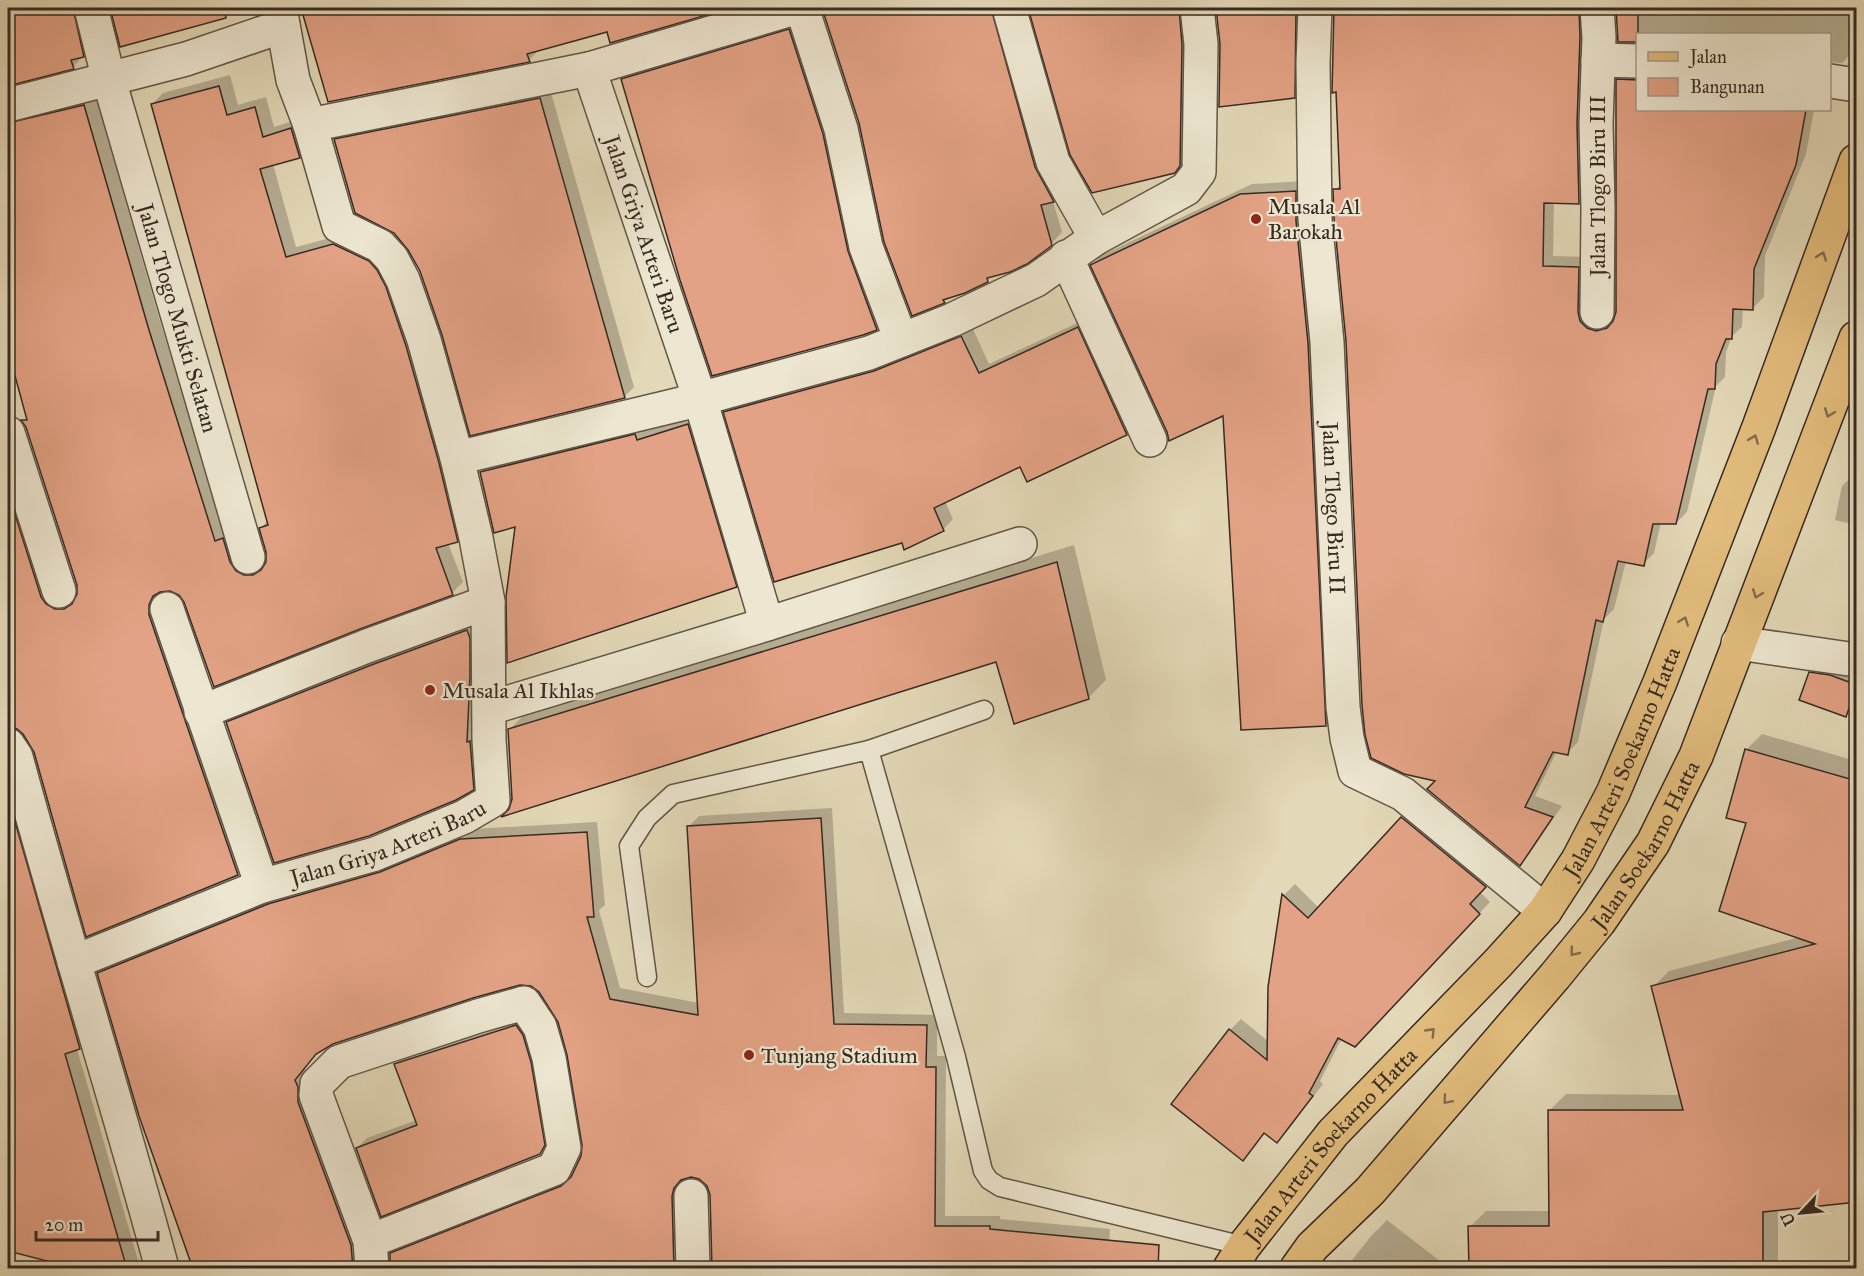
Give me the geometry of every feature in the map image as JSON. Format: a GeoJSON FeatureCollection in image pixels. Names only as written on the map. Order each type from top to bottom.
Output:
{"type":"FeatureCollection","features":[{"type":"Feature","properties":{"kind":"main road","name":"Jalan Arteri Soekarno Hatta"},"geometry":{"type":"LineString","coordinates":[[1237,1257],[1333,1133],[1498,963],[1545,911],[1578,860],[1613,794],[1660,682],[1759,427],[1857,161]]}},
{"type":"Feature","properties":{"kind":"main road","name":"Jalan Soekarno Hatta"},"geometry":{"type":"LineString","coordinates":[[1297,1269],[1312,1247],[1370,1191],[1599,922],[1658,833],[1696,756],[1857,338]]}},
{"type":"Feature","properties":{"kind":"street","name":"Jalan Tlogo Mukti Selatan"},"geometry":{"type":"LineString","coordinates":[[91,8],[109,80],[248,557]]}},
{"type":"Feature","properties":{"kind":"street"},"geometry":{"type":"LineString","coordinates":[[310,125],[589,69],[795,8]]}},
{"type":"Feature","properties":{"kind":"street"},"geometry":{"type":"LineString","coordinates":[[802,8],[841,129],[866,247],[901,340]]}},
{"type":"Feature","properties":{"kind":"street"},"geometry":{"type":"LineString","coordinates":[[1009,8],[1053,162],[1096,238]]}},
{"type":"Feature","properties":{"kind":"street"},"geometry":{"type":"LineString","coordinates":[[457,458],[700,399],[869,352],[952,320],[1036,280],[1096,238],[1186,189],[1199,171],[1201,44],[1197,8]]}},
{"type":"Feature","properties":{"kind":"street","name":"Jalan Tlogo Biru II"},"geometry":{"type":"LineString","coordinates":[[1315,8],[1313,63],[1315,219],[1327,342],[1343,707],[1355,771],[1403,794],[1545,911]]}},
{"type":"Feature","properties":{"kind":"street","name":"Jalan Tlogo Biru III"},"geometry":{"type":"LineString","coordinates":[[1597,8],[1597,312]]}},
{"type":"Feature","properties":{"kind":"street","name":"Jalan Griya Arteri Baru"},"geometry":{"type":"LineString","coordinates":[[8,105],[186,59],[282,17],[293,80],[310,125],[339,226],[380,246],[392,259],[403,280],[424,340],[457,458],[476,538],[488,603],[493,800],[464,817],[375,854],[262,886],[74,962]]}},
{"type":"Feature","properties":{"kind":"street"},"geometry":{"type":"LineString","coordinates":[[1598,60],[1636,61]]}},
{"type":"Feature","properties":{"kind":"street","name":"Jalan Griya Arteri Baru"},"geometry":{"type":"LineString","coordinates":[[589,69],[700,399],[767,624]]}},
{"type":"Feature","properties":{"kind":"street"},"geometry":{"type":"LineString","coordinates":[[1831,81],[1857,86]]}},
{"type":"Feature","properties":{"kind":"street"},"geometry":{"type":"LineString","coordinates":[[1066,258],[1150,440]]}},
{"type":"Feature","properties":{"kind":"street"},"geometry":{"type":"LineString","coordinates":[[8,433],[59,591]]}},
{"type":"Feature","properties":{"kind":"street"},"geometry":{"type":"LineString","coordinates":[[490,708],[1020,544]]}},
{"type":"Feature","properties":{"kind":"street"},"geometry":{"type":"LineString","coordinates":[[201,712],[367,646],[488,603]]}},
{"type":"Feature","properties":{"kind":"street","name":"Jalan Griya Arteri Baru"},"geometry":{"type":"LineString","coordinates":[[167,609],[262,886]]}},
{"type":"Feature","properties":{"kind":"street"},"geometry":{"type":"LineString","coordinates":[[1738,643],[1857,660]]}},
{"type":"Feature","properties":{"kind":"street"},"geometry":{"type":"LineString","coordinates":[[8,745],[16,757],[126,1136],[162,1269]]}},
{"type":"Feature","properties":{"kind":"street"},"geometry":{"type":"LineString","coordinates":[[524,1003],[540,1027],[549,1058],[564,1148],[554,1169],[371,1255],[316,1095],[317,1084],[339,1062],[524,1003]]}},
{"type":"Feature","properties":{"kind":"street"},"geometry":{"type":"LineString","coordinates":[[691,1196],[693,1269]]}},
{"type":"Feature","properties":{"kind":"lane"},"geometry":{"type":"LineString","coordinates":[[647,977],[629,846],[647,818],[673,794],[869,750],[984,710]]}},
{"type":"Feature","properties":{"kind":"lane"},"geometry":{"type":"LineString","coordinates":[[869,750],[956,1057],[983,1171],[989,1180],[1000,1187],[1237,1257]]}},
{"type":"Feature","properties":{"kind":"building"},"geometry":{"type":"Polygon","coordinates":[[[8,8],[73,8],[84,57],[71,60],[74,69],[8,86],[8,8]]]}},
{"type":"Feature","properties":{"kind":"building"},"geometry":{"type":"Polygon","coordinates":[[[110,8],[225,8],[226,18],[120,47],[110,8]]]}},
{"type":"Feature","properties":{"kind":"building"},"geometry":{"type":"Polygon","coordinates":[[[301,8],[731,8],[610,43],[607,32],[527,54],[530,62],[328,102],[301,8]]]}},
{"type":"Feature","properties":{"kind":"building"},"geometry":{"type":"Polygon","coordinates":[[[822,8],[991,8],[1035,167],[1054,202],[1041,205],[1052,245],[1050,247],[1027,264],[1010,272],[987,278],[988,282],[943,300],[945,303],[912,316],[884,242],[859,123],[822,8]]]}},
{"type":"Feature","properties":{"kind":"building"},"geometry":{"type":"Polygon","coordinates":[[[1028,8],[1179,8],[1182,45],[1180,166],[1175,173],[1092,193],[1070,155],[1028,8]]]}},
{"type":"Feature","properties":{"kind":"building"},"geometry":{"type":"Polygon","coordinates":[[[1216,8],[1296,8],[1295,98],[1219,107],[1220,44],[1216,8]]]}},
{"type":"Feature","properties":{"kind":"building"},"geometry":{"type":"Polygon","coordinates":[[[1334,8],[1579,8],[1577,124],[1579,204],[1544,203],[1543,266],[1579,267],[1578,312],[1580,321],[1587,328],[1596,331],[1607,328],[1616,312],[1616,79],[1636,80],[1636,111],[1806,111],[1796,165],[1754,269],[1753,310],[1733,309],[1732,339],[1726,339],[1716,364],[1715,389],[1708,389],[1676,524],[1653,524],[1644,566],[1618,561],[1603,622],[1596,620],[1568,755],[1553,752],[1525,807],[1553,817],[1520,866],[1427,789],[1435,781],[1404,774],[1371,758],[1365,735],[1346,341],[1334,218],[1333,189],[1340,189],[1336,92],[1332,93],[1334,8]]]}},
{"type":"Feature","properties":{"kind":"building"},"geometry":{"type":"Polygon","coordinates":[[[1616,8],[1638,8],[1636,42],[1618,42],[1616,8]]]}},
{"type":"Feature","properties":{"kind":"building"},"geometry":{"type":"Polygon","coordinates":[[[789,29],[823,134],[848,251],[877,330],[712,376],[680,280],[621,79],[789,29]]]}},
{"type":"Feature","properties":{"kind":"building"},"geometry":{"type":"Polygon","coordinates":[[[219,86],[227,115],[255,107],[263,137],[291,128],[300,158],[260,169],[286,257],[333,244],[369,261],[386,287],[406,346],[439,463],[458,542],[436,548],[453,595],[214,687],[184,602],[179,595],[170,591],[160,592],[153,596],[149,605],[149,615],[238,875],[86,937],[34,752],[23,734],[8,726],[8,492],[41,597],[46,604],[55,609],[64,609],[72,604],[77,594],[77,585],[26,427],[21,420],[27,420],[8,350],[8,123],[84,105],[149,330],[215,541],[223,538],[230,562],[236,571],[244,575],[253,575],[261,570],[266,562],[266,552],[259,528],[268,525],[151,104],[219,86]]]}},
{"type":"Feature","properties":{"kind":"building"},"geometry":{"type":"Polygon","coordinates":[[[540,98],[625,398],[470,436],[442,335],[420,271],[408,250],[394,233],[355,213],[334,139],[540,98]]]}},
{"type":"Feature","properties":{"kind":"building"},"geometry":{"type":"Polygon","coordinates":[[[1296,191],[1296,221],[1308,343],[1326,726],[1241,730],[1223,416],[1169,441],[1167,432],[1090,265],[1240,194],[1296,191]]]}},
{"type":"Feature","properties":{"kind":"building"},"geometry":{"type":"Polygon","coordinates":[[[1078,327],[1127,435],[1027,482],[1020,467],[934,508],[944,531],[904,550],[902,543],[774,582],[723,412],[874,371],[961,336],[979,373],[1078,327]]]}},
{"type":"Feature","properties":{"kind":"building"},"geometry":{"type":"Polygon","coordinates":[[[688,424],[737,587],[507,663],[506,597],[515,527],[494,533],[480,472],[635,434],[637,440],[688,424]]]}},
{"type":"Feature","properties":{"kind":"building"},"geometry":{"type":"Polygon","coordinates":[[[1057,562],[1089,699],[1014,724],[996,662],[501,817],[509,809],[512,799],[508,729],[1057,562]]]}},
{"type":"Feature","properties":{"kind":"building"},"geometry":{"type":"Polygon","coordinates":[[[467,630],[470,638],[470,675],[467,742],[470,741],[474,790],[456,800],[369,836],[274,863],[226,722],[467,630]]]}},
{"type":"Feature","properties":{"kind":"building"},"geometry":{"type":"Polygon","coordinates":[[[1809,672],[1830,675],[1857,685],[1846,717],[1799,700],[1809,672]]]}},
{"type":"Feature","properties":{"kind":"building"},"geometry":{"type":"Polygon","coordinates":[[[1745,749],[1857,781],[1857,1202],[1763,1212],[1763,1269],[1469,1269],[1468,1226],[1549,1226],[1548,1110],[1683,1110],[1651,986],[1815,944],[1719,911],[1746,823],[1726,818],[1745,749]]]}},
{"type":"Feature","properties":{"kind":"building"},"geometry":{"type":"Polygon","coordinates":[[[8,797],[80,1049],[65,1054],[127,1269],[78,1269],[8,1251],[8,797]]]}},
{"type":"Feature","properties":{"kind":"building"},"geometry":{"type":"Polygon","coordinates":[[[1401,817],[1486,887],[1470,904],[1480,914],[1355,1047],[1338,1038],[1309,1093],[1313,1096],[1277,1143],[1264,1133],[1243,1161],[1171,1104],[1229,1029],[1267,1060],[1268,987],[1282,894],[1308,918],[1401,817]]]}},
{"type":"Feature","properties":{"kind":"building"},"geometry":{"type":"Polygon","coordinates":[[[821,818],[834,1024],[927,1025],[926,1067],[936,1067],[935,1226],[990,1226],[990,1229],[1159,1245],[1158,1269],[712,1269],[710,1195],[707,1186],[699,1179],[691,1177],[681,1180],[674,1188],[672,1196],[674,1269],[390,1269],[390,1253],[561,1186],[571,1177],[581,1156],[582,1145],[567,1055],[558,1022],[539,992],[531,986],[520,985],[333,1044],[316,1054],[295,1080],[298,1087],[298,1102],[351,1245],[353,1269],[193,1269],[139,1116],[97,973],[268,904],[380,872],[460,839],[587,832],[594,917],[587,917],[610,999],[698,1015],[687,826],[821,818]]]}},
{"type":"Feature","properties":{"kind":"building"},"geometry":{"type":"Polygon","coordinates":[[[516,1025],[523,1035],[531,1062],[545,1145],[540,1154],[381,1217],[356,1148],[417,1125],[394,1064],[516,1025]]]}},
{"type":"Feature","properties":{"kind":"place","name":"Musala Al Barokah"},"geometry":{"type":"Point","coordinates":[1256,219]}},
{"type":"Feature","properties":{"kind":"place","name":"Musala Al Ikhlas"},"geometry":{"type":"Point","coordinates":[430,690]}},
{"type":"Feature","properties":{"kind":"place","name":"Tunjang Stadium"},"geometry":{"type":"Point","coordinates":[749,1055]}}]}
